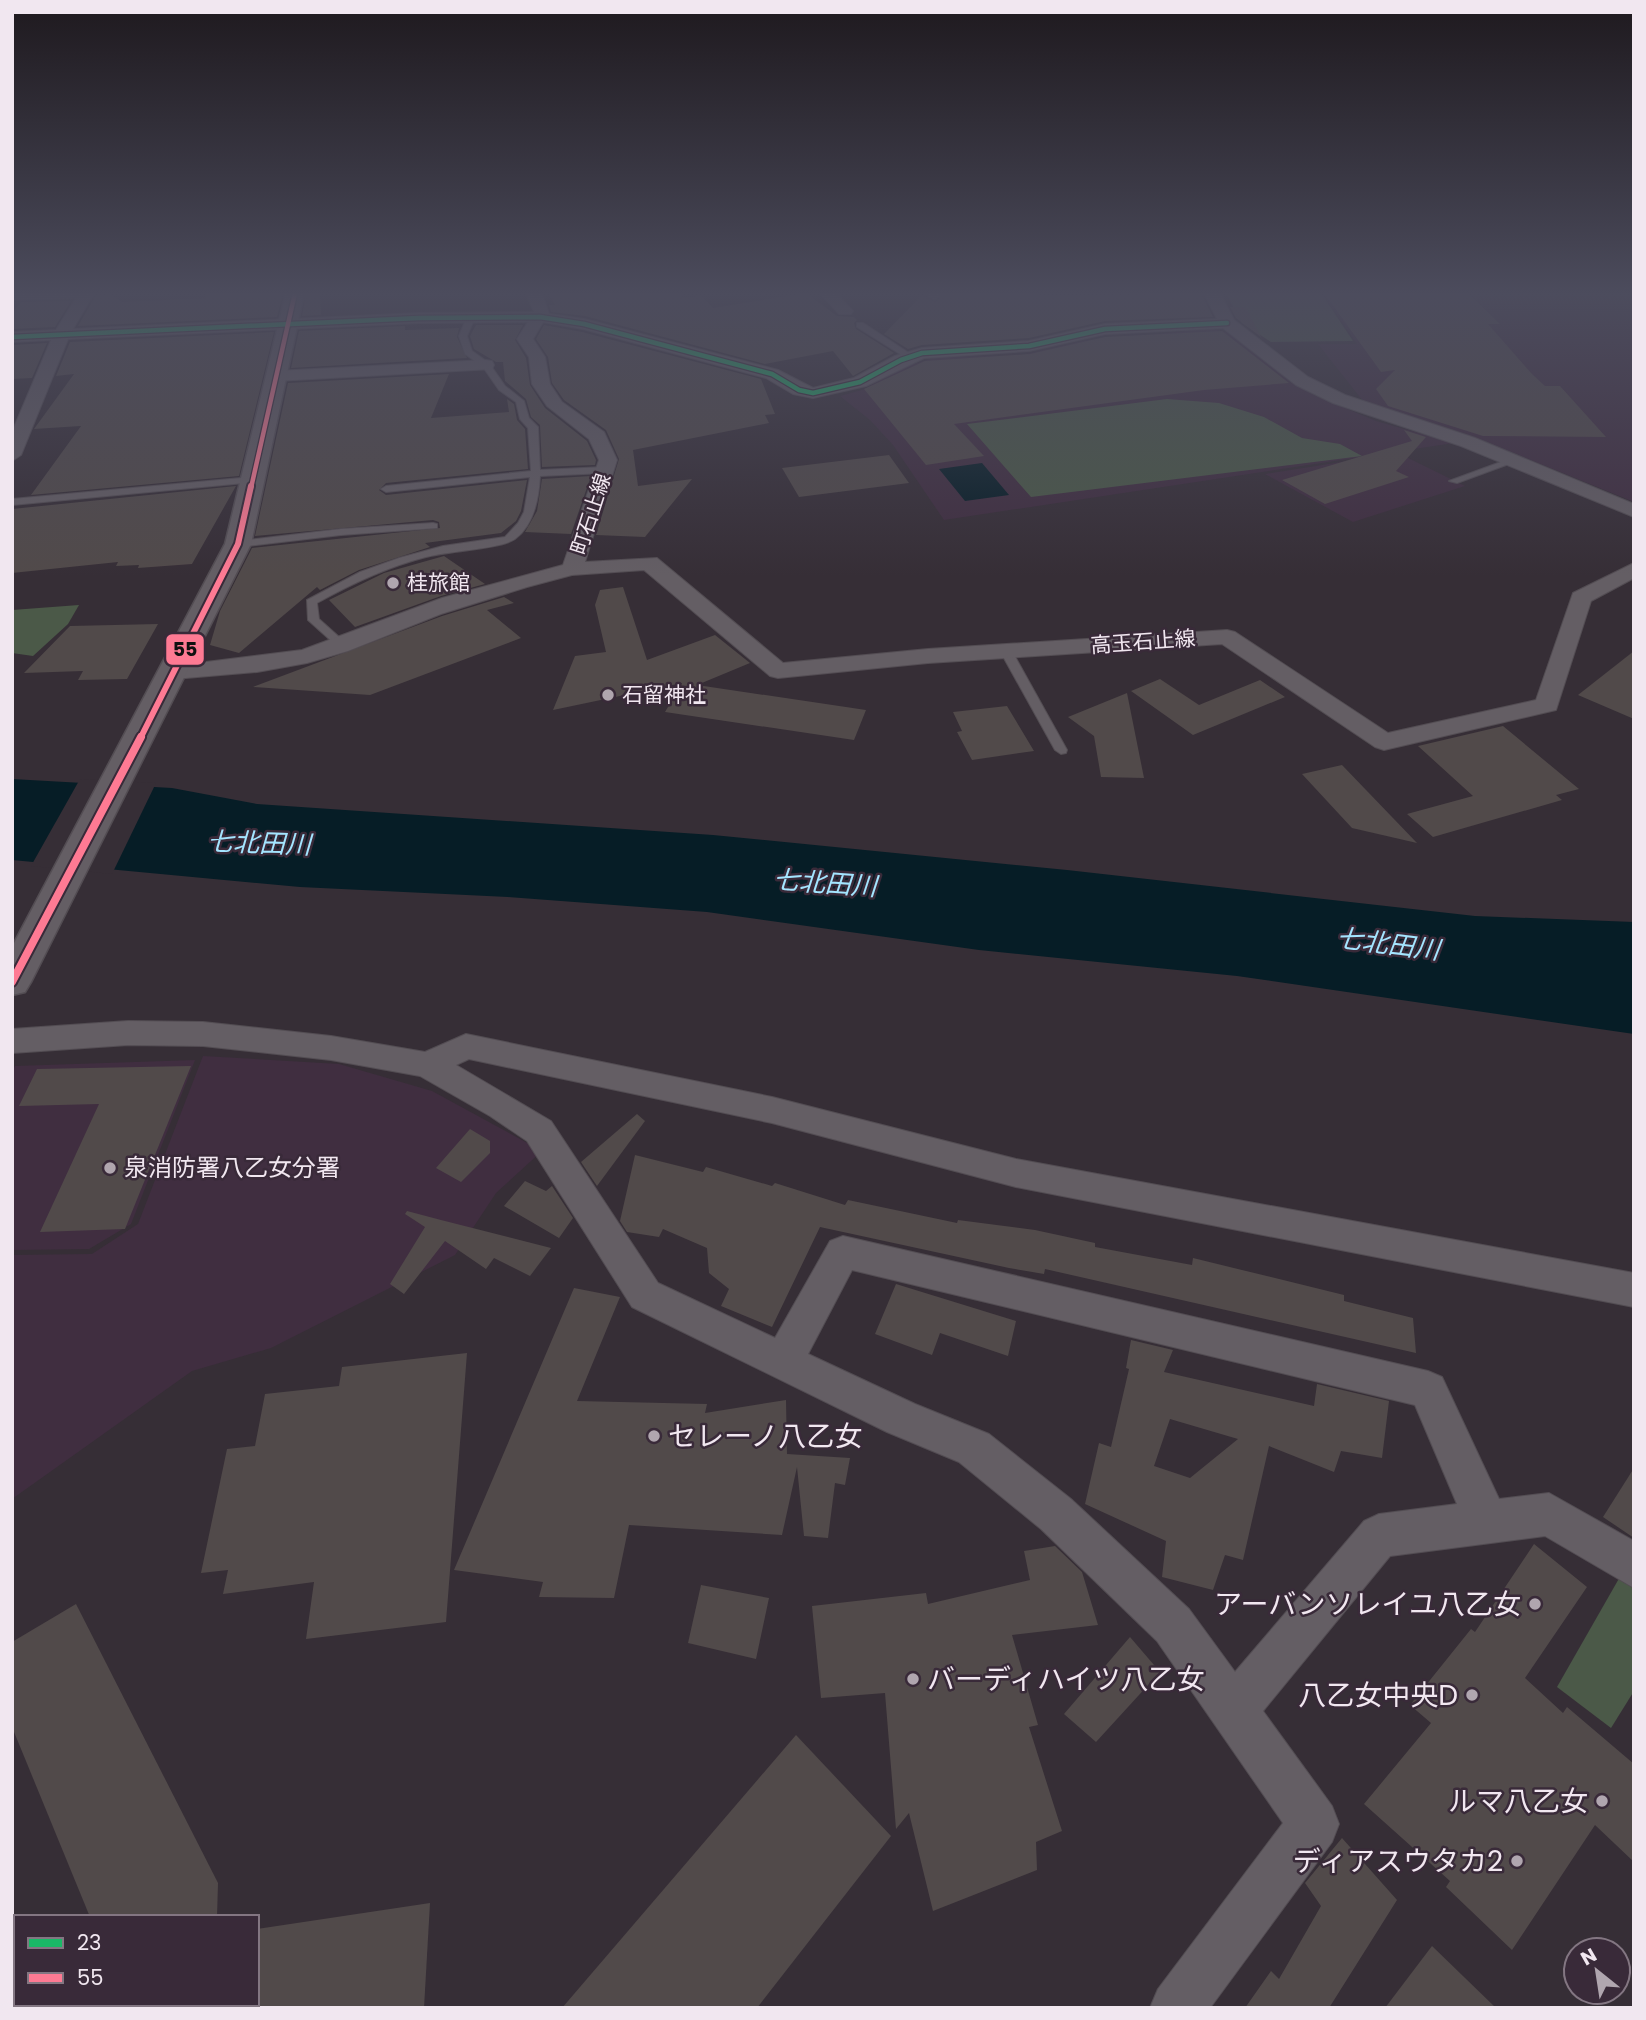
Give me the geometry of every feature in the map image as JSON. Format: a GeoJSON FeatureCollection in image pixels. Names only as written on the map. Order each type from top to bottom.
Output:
{"type":"FeatureCollection","features":[{"type":"Feature","properties":{"kind":"street"},"geometry":{"type":"LineString","coordinates":[[12,455],[40,387]]}},
{"type":"Feature","properties":{"kind":"street"},"geometry":{"type":"LineString","coordinates":[[12,982],[158,704],[238,544],[273,387]]}},
{"type":"Feature","properties":{"kind":"street","name":"町石止線"},"geometry":{"type":"LineString","coordinates":[[174,672],[256,667],[342,645],[467,598],[572,569],[608,460],[597,436],[556,406],[543,387]]}},
{"type":"Feature","properties":{"kind":"street"},"geometry":{"type":"LineString","coordinates":[[794,387],[813,393],[837,387]]}},
{"type":"Feature","properties":{"kind":"street"},"geometry":{"type":"LineString","coordinates":[[1315,387],[1339,399],[1468,442],[1634,511]]}},
{"type":"Feature","properties":{"kind":"street","name":"高玉石止線"},"geometry":{"type":"LineString","coordinates":[[572,569],[649,563],[778,671],[1006,651],[1227,637],[1384,742],[1546,705],[1581,598],[1634,569]]}},
{"type":"Feature","properties":{"kind":"street"},"geometry":{"type":"LineString","coordinates":[[12,1041],[128,1034],[204,1034],[331,1048],[428,1065],[539,1131],[645,1295],[901,1418],[974,1448],[1056,1514],[1172,1625],[1314,1824],[1177,2008]]}},
{"type":"Feature","properties":{"kind":"street"},"geometry":{"type":"LineString","coordinates":[[428,1065],[466,1046],[772,1110],[1016,1173],[1634,1290]]}},
{"type":"Feature","properties":{"kind":"street"},"geometry":{"type":"LineString","coordinates":[[783,1362],[843,1252],[1428,1390],[1487,1522]]}},
{"type":"Feature","properties":{"kind":"street"},"geometry":{"type":"LineString","coordinates":[[1233,1710],[1379,1536],[1549,1514],[1634,1566]]}},
{"type":"Feature","properties":{"kind":"lane"},"geometry":{"type":"LineString","coordinates":[[342,645],[314,620],[311,602],[339,586],[423,555],[460,546],[499,542],[514,534],[528,510],[536,473],[533,427],[525,419],[520,401],[501,387]]}},
{"type":"Feature","properties":{"kind":"lane"},"geometry":{"type":"LineString","coordinates":[[1454,481],[1513,461]]}},
{"type":"Feature","properties":{"kind":"lane"},"geometry":{"type":"LineString","coordinates":[[386,489],[536,473],[605,470]]}},
{"type":"Feature","properties":{"kind":"lane"},"geometry":{"type":"LineString","coordinates":[[12,502],[252,480]]}},
{"type":"Feature","properties":{"kind":"lane"},"geometry":{"type":"LineString","coordinates":[[238,544],[341,531],[433,526]]}},
{"type":"Feature","properties":{"kind":"lane"},"geometry":{"type":"LineString","coordinates":[[1006,651],[1061,750]]}},
{"type":"Feature","properties":{"kind":"shaded area"},"geometry":{"type":"Polygon","coordinates":[[[867,387],[1300,387],[1376,421],[1454,443],[944,520],[893,445],[870,420],[840,396],[867,387]]]}},
{"type":"Feature","properties":{"kind":"shaded area"},"geometry":{"type":"Polygon","coordinates":[[[1352,387],[1634,387],[1634,502],[1477,438],[1363,401],[1352,387]]]}},
{"type":"Feature","properties":{"kind":"shaded area"},"geometry":{"type":"Polygon","coordinates":[[[1398,453],[1465,486],[1353,522],[1265,474],[1398,453]]]}},
{"type":"Feature","properties":{"kind":"shaded area"},"geometry":{"type":"Polygon","coordinates":[[[203,1056],[339,1064],[432,1091],[542,1151],[496,1193],[455,1255],[271,1348],[192,1371],[12,1499],[12,1255],[92,1254],[138,1224],[203,1056]]]}},
{"type":"Feature","properties":{"kind":"shaded area"},"geometry":{"type":"Polygon","coordinates":[[[195,1060],[131,1224],[89,1249],[12,1250],[12,1072],[15,1066],[195,1060]]]}},
{"type":"Feature","properties":{"kind":"green space"},"geometry":{"type":"Polygon","coordinates":[[[1167,399],[1219,403],[1264,417],[1302,438],[1340,444],[1362,456],[1031,497],[967,424],[1167,399]]]}},
{"type":"Feature","properties":{"kind":"green space"},"geometry":{"type":"Polygon","coordinates":[[[79,605],[68,624],[33,656],[12,653],[12,610],[79,605]]]}},
{"type":"Feature","properties":{"kind":"green space"},"geometry":{"type":"Polygon","coordinates":[[[1621,1575],[1634,1585],[1634,1691],[1611,1728],[1557,1687],[1621,1575]]]}},
{"type":"Feature","properties":{"kind":"water"},"geometry":{"type":"Polygon","coordinates":[[[982,463],[1009,495],[965,501],[939,469],[982,463]]]}},
{"type":"Feature","properties":{"kind":"water","name":"七北田川"},"geometry":{"type":"Polygon","coordinates":[[[12,779],[172,788],[257,804],[713,835],[1067,870],[1475,916],[1634,922],[1634,1034],[1237,976],[979,950],[707,912],[508,897],[300,887],[12,860],[12,779]]]}},
{"type":"Feature","properties":{"kind":"pier"},"geometry":{"type":"Polygon","coordinates":[[[80,779],[156,783],[112,874],[31,866],[80,779]]]}},
{"type":"Feature","properties":{"kind":"building"},"geometry":{"type":"Polygon","coordinates":[[[64,387],[261,387],[239,476],[31,495],[81,426],[34,429],[64,387]]]}},
{"type":"Feature","properties":{"kind":"building"},"geometry":{"type":"Polygon","coordinates":[[[287,387],[444,387],[431,418],[509,412],[507,399],[514,404],[517,420],[525,429],[528,469],[386,483],[379,490],[386,495],[527,480],[521,511],[516,521],[501,533],[425,543],[430,547],[359,570],[320,590],[317,587],[239,653],[210,645],[220,611],[252,548],[440,528],[439,522],[433,520],[255,536],[287,387]]]}},
{"type":"Feature","properties":{"kind":"building"},"geometry":{"type":"Polygon","coordinates":[[[512,387],[531,387],[545,408],[587,441],[596,460],[595,465],[542,467],[540,425],[531,417],[526,399],[512,387]]]}},
{"type":"Feature","properties":{"kind":"building"},"geometry":{"type":"Polygon","coordinates":[[[555,387],[764,387],[775,414],[765,415],[769,423],[633,450],[638,486],[692,479],[645,537],[596,535],[619,459],[606,430],[564,400],[555,387]]]}},
{"type":"Feature","properties":{"kind":"building"},"geometry":{"type":"Polygon","coordinates":[[[1237,387],[954,424],[984,456],[926,465],[864,389],[1237,387]]]}},
{"type":"Feature","properties":{"kind":"building"},"geometry":{"type":"Polygon","coordinates":[[[1561,387],[1606,437],[1483,436],[1388,406],[1376,389],[1561,387]]]}},
{"type":"Feature","properties":{"kind":"building"},"geometry":{"type":"Polygon","coordinates":[[[1404,430],[1426,437],[1396,471],[1409,477],[1325,504],[1282,480],[1412,441],[1404,430]]]}},
{"type":"Feature","properties":{"kind":"building"},"geometry":{"type":"Polygon","coordinates":[[[889,455],[909,483],[799,497],[782,468],[889,455]]]}},
{"type":"Feature","properties":{"kind":"building"},"geometry":{"type":"Polygon","coordinates":[[[591,476],[571,534],[525,532],[537,511],[542,479],[591,476]]]}},
{"type":"Feature","properties":{"kind":"building"},"geometry":{"type":"Polygon","coordinates":[[[236,486],[192,564],[138,568],[139,565],[116,566],[118,562],[12,573],[12,509],[236,486]]]}},
{"type":"Feature","properties":{"kind":"building"},"geometry":{"type":"Polygon","coordinates":[[[444,556],[485,584],[441,596],[355,627],[329,600],[384,573],[444,556]]]}},
{"type":"Feature","properties":{"kind":"building"},"geometry":{"type":"Polygon","coordinates":[[[623,587],[647,660],[715,635],[750,663],[697,685],[866,710],[854,740],[665,712],[682,683],[553,710],[575,656],[606,652],[595,605],[600,590],[623,587]]]}},
{"type":"Feature","properties":{"kind":"building"},"geometry":{"type":"Polygon","coordinates":[[[504,597],[514,603],[487,610],[521,638],[370,695],[253,687],[442,616],[504,597]]]}},
{"type":"Feature","properties":{"kind":"building"},"geometry":{"type":"Polygon","coordinates":[[[158,624],[127,679],[78,680],[83,671],[24,673],[70,626],[158,624]]]}},
{"type":"Feature","properties":{"kind":"building"},"geometry":{"type":"Polygon","coordinates":[[[1634,651],[1634,719],[1578,695],[1634,651]]]}},
{"type":"Feature","properties":{"kind":"building"},"geometry":{"type":"Polygon","coordinates":[[[1160,679],[1199,705],[1260,680],[1285,697],[1193,735],[1131,691],[1160,679]]]}},
{"type":"Feature","properties":{"kind":"building"},"geometry":{"type":"Polygon","coordinates":[[[1127,693],[1144,778],[1101,777],[1094,736],[1068,717],[1127,693]]]}},
{"type":"Feature","properties":{"kind":"building"},"geometry":{"type":"Polygon","coordinates":[[[1007,706],[1034,751],[972,760],[957,732],[962,731],[953,712],[1007,706]]]}},
{"type":"Feature","properties":{"kind":"building"},"geometry":{"type":"Polygon","coordinates":[[[1503,726],[1579,789],[1556,795],[1562,800],[1433,837],[1407,814],[1473,796],[1418,746],[1503,726]]]}},
{"type":"Feature","properties":{"kind":"building"},"geometry":{"type":"Polygon","coordinates":[[[1342,765],[1417,843],[1352,828],[1302,774],[1342,765]]]}},
{"type":"Feature","properties":{"kind":"building","name":"泉消防署八乙女分署"},"geometry":{"type":"Polygon","coordinates":[[[191,1066],[125,1229],[40,1232],[99,1104],[19,1106],[37,1069],[191,1066]]]}},
{"type":"Feature","properties":{"kind":"building"},"geometry":{"type":"Polygon","coordinates":[[[637,1114],[645,1121],[597,1186],[581,1162],[637,1114]]]}},
{"type":"Feature","properties":{"kind":"building"},"geometry":{"type":"Polygon","coordinates":[[[470,1129],[490,1141],[490,1153],[461,1182],[436,1168],[470,1129]]]}},
{"type":"Feature","properties":{"kind":"building"},"geometry":{"type":"Polygon","coordinates":[[[635,1155],[703,1172],[706,1167],[772,1186],[775,1183],[845,1205],[848,1200],[957,1223],[958,1220],[1035,1230],[1095,1243],[1095,1247],[1192,1265],[1193,1258],[1344,1295],[1344,1301],[1413,1318],[1416,1353],[1045,1269],[1044,1274],[1009,1268],[820,1227],[772,1327],[721,1306],[729,1289],[709,1273],[707,1248],[663,1229],[659,1237],[627,1232],[620,1221],[635,1155]]]}},
{"type":"Feature","properties":{"kind":"building"},"geometry":{"type":"Polygon","coordinates":[[[525,1181],[546,1191],[552,1186],[573,1218],[559,1238],[504,1206],[525,1181]]]}},
{"type":"Feature","properties":{"kind":"building"},"geometry":{"type":"Polygon","coordinates":[[[407,1211],[551,1248],[530,1276],[494,1258],[486,1269],[445,1241],[404,1294],[390,1284],[425,1227],[405,1214],[407,1211]]]}},
{"type":"Feature","properties":{"kind":"building"},"geometry":{"type":"Polygon","coordinates":[[[896,1284],[1016,1321],[1008,1356],[940,1333],[932,1355],[875,1334],[896,1284]]]}},
{"type":"Feature","properties":{"kind":"building"},"geometry":{"type":"Polygon","coordinates":[[[574,1288],[620,1297],[577,1401],[707,1404],[705,1413],[786,1400],[787,1454],[850,1458],[845,1485],[835,1483],[828,1538],[804,1536],[797,1467],[782,1535],[629,1525],[614,1598],[539,1597],[543,1582],[454,1570],[574,1288]]]}},
{"type":"Feature","properties":{"kind":"building"},"geometry":{"type":"Polygon","coordinates":[[[1131,1340],[1173,1350],[1164,1372],[1314,1406],[1317,1384],[1389,1401],[1382,1458],[1341,1451],[1334,1472],[1269,1446],[1243,1560],[1225,1555],[1213,1590],[1162,1577],[1166,1541],[1085,1504],[1099,1443],[1111,1447],[1129,1369],[1126,1368],[1131,1340]],[[1170,1419],[1154,1466],[1190,1478],[1238,1439],[1170,1419]]]}},
{"type":"Feature","properties":{"kind":"building"},"geometry":{"type":"Polygon","coordinates":[[[467,1353],[446,1622],[306,1639],[314,1582],[223,1594],[228,1570],[201,1573],[227,1449],[255,1446],[265,1394],[339,1386],[342,1367],[467,1353]]]}},
{"type":"Feature","properties":{"kind":"building"},"geometry":{"type":"Polygon","coordinates":[[[1634,1468],[1634,1538],[1603,1517],[1634,1468]]]}},
{"type":"Feature","properties":{"kind":"building"},"geometry":{"type":"Polygon","coordinates":[[[1534,1544],[1587,1587],[1525,1678],[1563,1713],[1567,1707],[1634,1764],[1634,1862],[1595,1825],[1512,1950],[1446,1887],[1450,1881],[1364,1804],[1431,1723],[1410,1705],[1471,1629],[1475,1632],[1534,1544]]]}},
{"type":"Feature","properties":{"kind":"building"},"geometry":{"type":"Polygon","coordinates":[[[1055,1546],[1082,1572],[1098,1625],[1012,1635],[1038,1725],[1029,1727],[1062,1831],[1036,1842],[1037,1870],[933,1911],[909,1813],[896,1829],[885,1693],[821,1698],[812,1606],[926,1593],[928,1604],[1030,1580],[1024,1551],[1055,1546]]]}},
{"type":"Feature","properties":{"kind":"building"},"geometry":{"type":"Polygon","coordinates":[[[701,1585],[769,1598],[756,1659],[688,1643],[701,1585]]]}},
{"type":"Feature","properties":{"kind":"building"},"geometry":{"type":"Polygon","coordinates":[[[76,1604],[218,1883],[217,1915],[89,1915],[12,1727],[12,1642],[76,1604]]]}},
{"type":"Feature","properties":{"kind":"building"},"geometry":{"type":"Polygon","coordinates":[[[1130,1637],[1160,1672],[1096,1742],[1064,1714],[1130,1637]]]}},
{"type":"Feature","properties":{"kind":"building"},"geometry":{"type":"Polygon","coordinates":[[[796,1735],[891,1836],[757,2008],[562,2008],[796,1735]]]}},
{"type":"Feature","properties":{"kind":"building"},"geometry":{"type":"Polygon","coordinates":[[[1342,1838],[1397,1900],[1329,2008],[1245,2008],[1271,1971],[1279,1979],[1321,1906],[1305,1883],[1342,1838]]]}},
{"type":"Feature","properties":{"kind":"building"},"geometry":{"type":"Polygon","coordinates":[[[430,1903],[424,2008],[257,2008],[259,1929],[430,1903]]]}},
{"type":"Feature","properties":{"kind":"building"},"geometry":{"type":"Polygon","coordinates":[[[1432,1946],[1496,2008],[1385,2008],[1432,1946]]]}},
{"type":"Feature","properties":{"kind":"transit line","name":"55"},"geometry":{"type":"LineString","coordinates":[[12,982],[158,704],[238,544],[274,387]]}},
{"type":"Feature","properties":{"kind":"transit line","name":"23"},"geometry":{"type":"LineString","coordinates":[[794,387],[813,393],[837,387]]}},
{"type":"Feature","properties":{"kind":"place","name":"桂旅館"},"geometry":{"type":"Point","coordinates":[393,583]}},
{"type":"Feature","properties":{"kind":"place","name":"石留神社"},"geometry":{"type":"Point","coordinates":[608,695]}},
{"type":"Feature","properties":{"kind":"place","name":"泉消防署八乙女分署"},"geometry":{"type":"Point","coordinates":[110,1168]}},
{"type":"Feature","properties":{"kind":"place","name":"セレーノ八乙女"},"geometry":{"type":"Point","coordinates":[654,1436]}},
{"type":"Feature","properties":{"kind":"place","name":"アーバンソレイユ八乙女"},"geometry":{"type":"Point","coordinates":[1535,1604]}},
{"type":"Feature","properties":{"kind":"place","name":"バーディハイツ八乙女"},"geometry":{"type":"Point","coordinates":[913,1679]}},
{"type":"Feature","properties":{"kind":"place","name":"八乙女中央D"},"geometry":{"type":"Point","coordinates":[1472,1695]}},
{"type":"Feature","properties":{"kind":"place","name":"ルマ八乙女"},"geometry":{"type":"Point","coordinates":[1602,1801]}},
{"type":"Feature","properties":{"kind":"place","name":"ディアスウタカ2"},"geometry":{"type":"Point","coordinates":[1517,1861]}}]}
